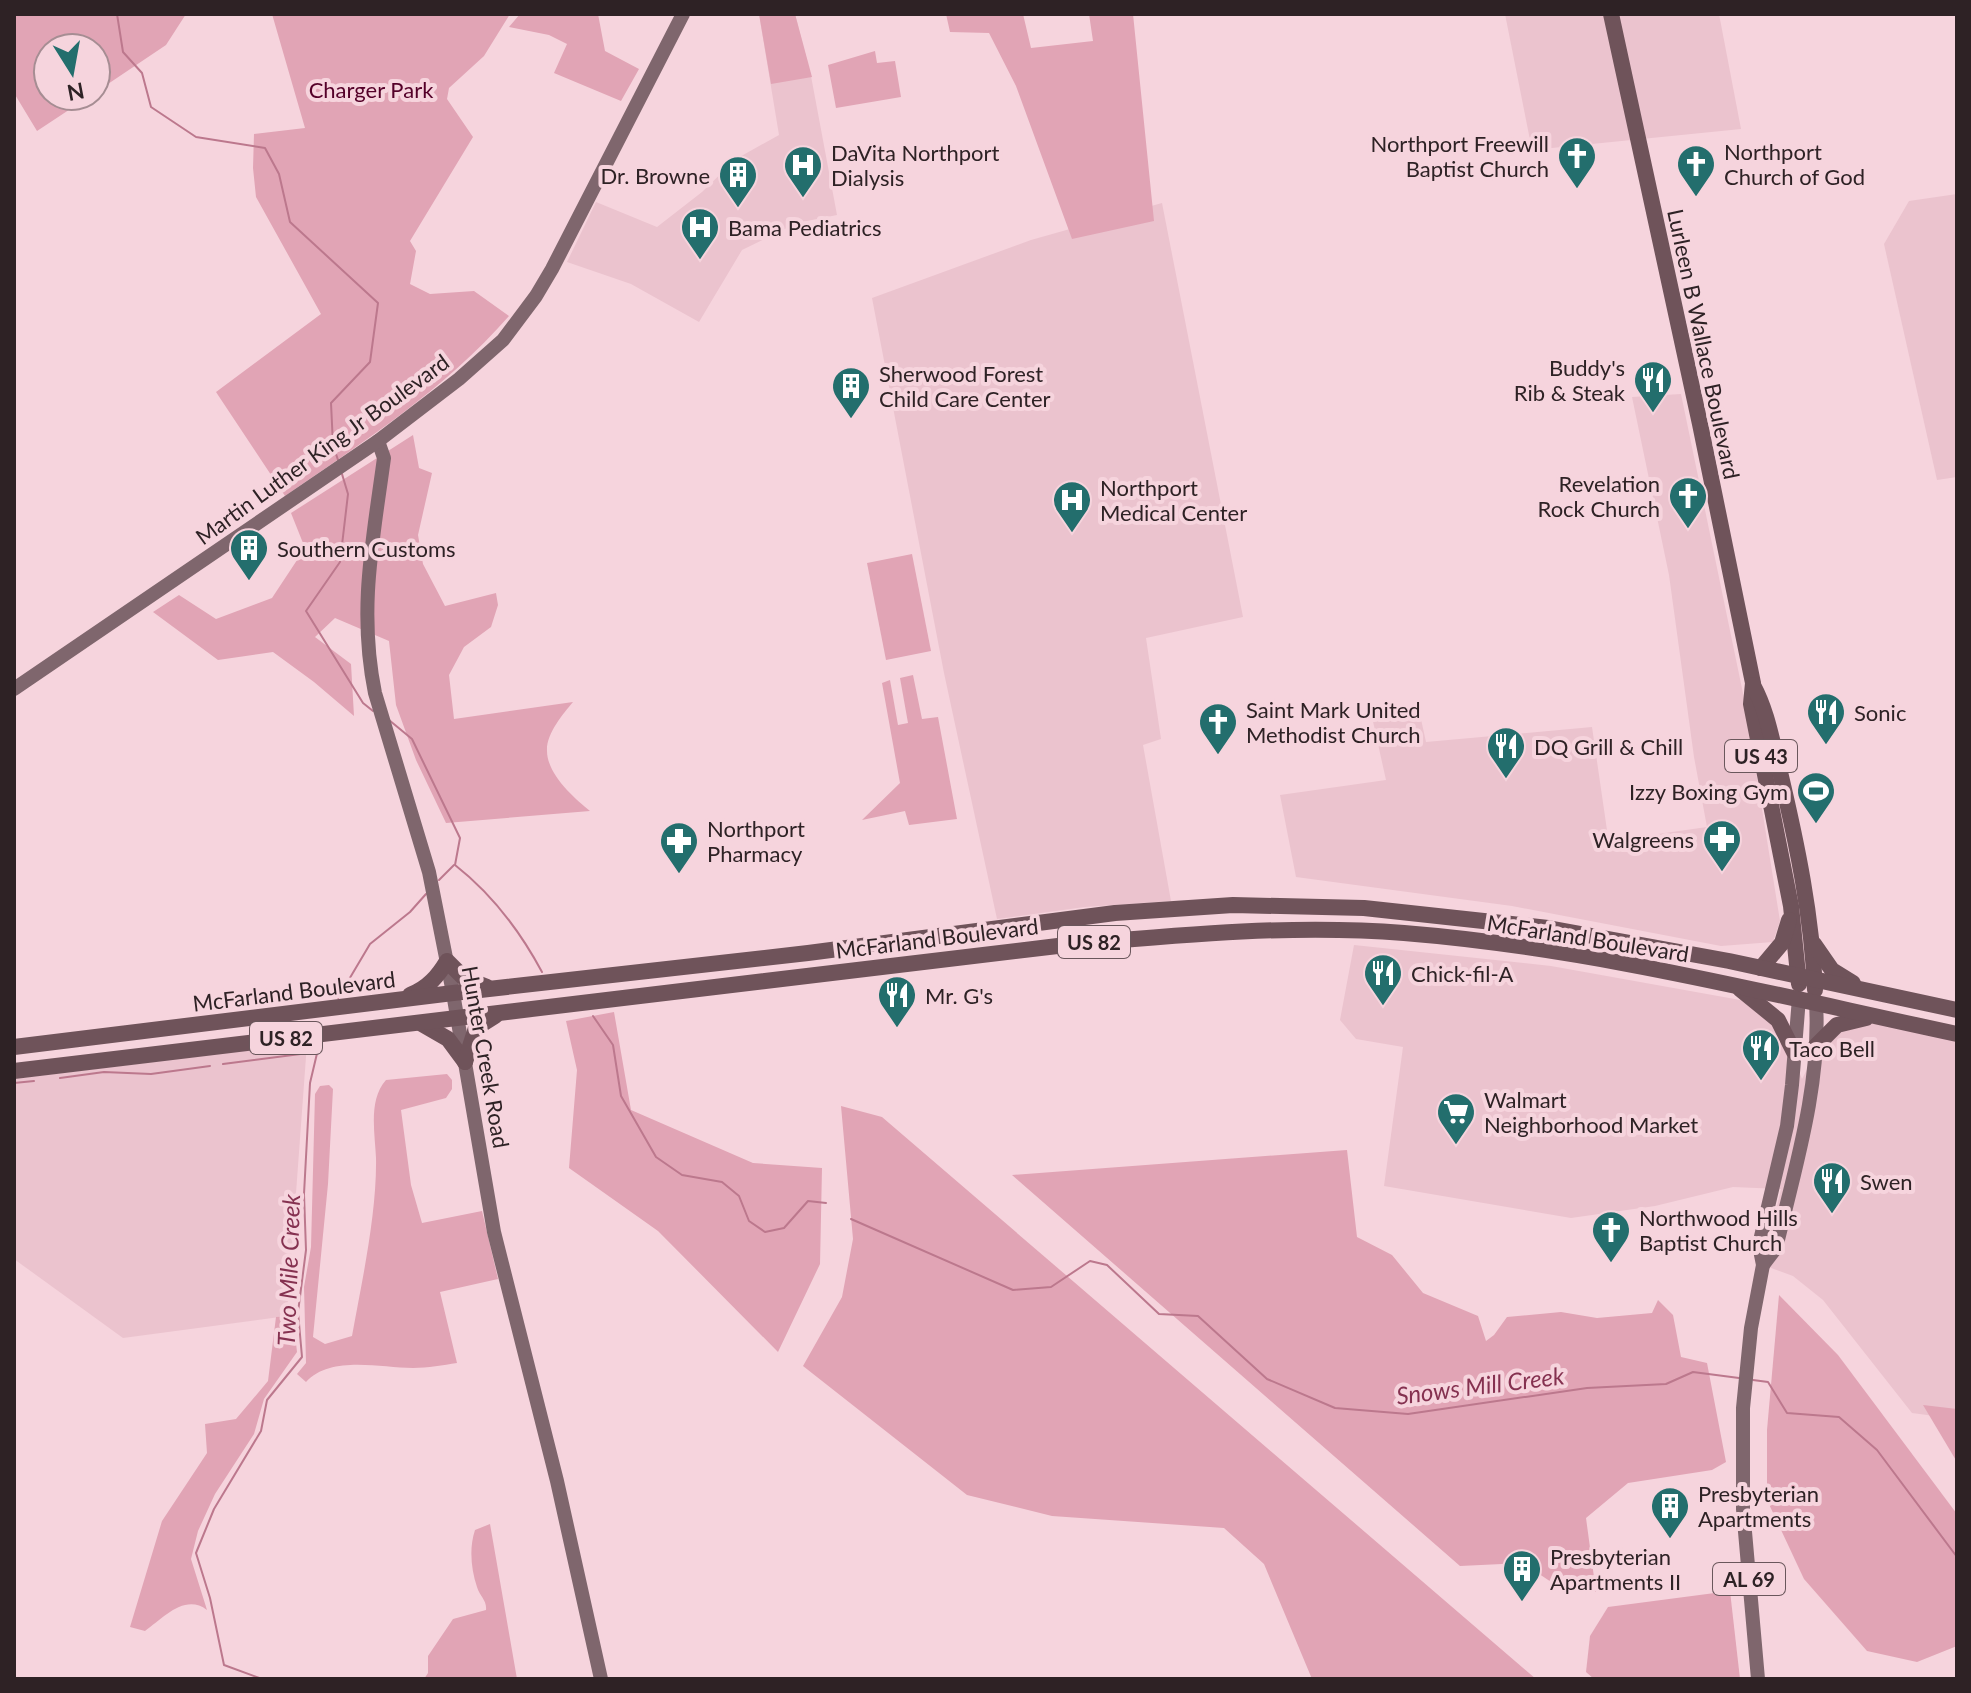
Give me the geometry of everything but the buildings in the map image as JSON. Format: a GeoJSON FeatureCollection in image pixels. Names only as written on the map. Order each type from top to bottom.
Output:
{"type":"FeatureCollection","features":[{"type":"Feature","properties":{"kind":"highway","name":"Lurleen B Wallace Boulevard"},"geometry":{"type":"LineString","coordinates":[[1611,14],[1753,683],[1765,707],[1798,849],[1811,939],[1807,978],[1799,998]]}},
{"type":"Feature","properties":{"kind":"highway","name":"Lurleen B Wallace Boulevard"},"geometry":{"type":"LineString","coordinates":[[1753,683],[1751,704],[1807,978]]}},
{"type":"Feature","properties":{"kind":"highway","name":"McFarland Boulevard"},"geometry":{"type":"LineString","coordinates":[[14,1047],[1115,913],[1249,905],[1364,908],[1548,928],[1761,968],[1957,1010]]}},
{"type":"Feature","properties":{"kind":"highway"},"geometry":{"type":"LineString","coordinates":[[1761,968],[1782,943],[1791,906]]}},
{"type":"Feature","properties":{"kind":"highway","name":"McFarland Boulevard"},"geometry":{"type":"LineString","coordinates":[[14,1071],[1066,945],[1193,934],[1307,930],[1404,933],[1514,946],[1650,968],[1957,1034]]}},
{"type":"Feature","properties":{"kind":"highway"},"geometry":{"type":"LineString","coordinates":[[1811,939],[1832,970],[1866,990]]}},
{"type":"Feature","properties":{"kind":"highway"},"geometry":{"type":"LineString","coordinates":[[394,1001],[420,991],[438,976],[447,961],[464,978],[491,989]]}},
{"type":"Feature","properties":{"kind":"highway"},"geometry":{"type":"LineString","coordinates":[[673,992],[675,979],[720,963]]}},
{"type":"Feature","properties":{"kind":"highway"},"geometry":{"type":"LineString","coordinates":[[615,1000],[636,989],[661,985],[670,975],[671,968]]}},
{"type":"Feature","properties":{"kind":"highway","name":"AL 69"},"geometry":{"type":"LineString","coordinates":[[1807,978],[1816,1002]]}},
{"type":"Feature","properties":{"kind":"highway"},"geometry":{"type":"LineString","coordinates":[[1736,986],[1771,1012],[1785,1031],[1794,1052]]}},
{"type":"Feature","properties":{"kind":"highway"},"geometry":{"type":"LineString","coordinates":[[465,1062],[476,1028],[502,1013]]}},
{"type":"Feature","properties":{"kind":"highway"},"geometry":{"type":"LineString","coordinates":[[1815,1047],[1837,1025],[1853,1019],[1875,1017]]}},
{"type":"Feature","properties":{"kind":"highway"},"geometry":{"type":"LineString","coordinates":[[215,1047],[214,1034],[217,1030],[247,1018]]}},
{"type":"Feature","properties":{"kind":"highway"},"geometry":{"type":"LineString","coordinates":[[421,1023],[448,1039],[465,1062]]}},
{"type":"Feature","properties":{"kind":"main road","name":"Martin Luther King Jr Boulevard"},"geometry":{"type":"LineString","coordinates":[[14,689],[378,441],[459,379],[503,340],[536,296],[683,14]]}},
{"type":"Feature","properties":{"kind":"main road"},"geometry":{"type":"LineString","coordinates":[[384,458],[401,423]]}},
{"type":"Feature","properties":{"kind":"main road","name":"Hunter Creek Road"},"geometry":{"type":"LineString","coordinates":[[378,441],[384,458],[366,593],[369,665],[430,876],[494,1232],[557,1481],[601,1679]]}},
{"type":"Feature","properties":{"kind":"main road","name":"AL 69"},"geometry":{"type":"LineString","coordinates":[[1758,1679],[1743,1509],[1743,1423],[1746,1374],[1763,1265],[1759,1245],[1787,1126],[1799,998]]}},
{"type":"Feature","properties":{"kind":"main road","name":"AL 69"},"geometry":{"type":"LineString","coordinates":[[1763,1265],[1776,1248],[1803,1136],[1815,1047],[1816,1002]]}},
{"type":"Feature","properties":{"kind":"shaded area"},"geometry":{"type":"Polygon","coordinates":[[[759,14],[795,14],[811,76],[837,215],[797,223],[742,250],[699,322],[631,284],[567,262],[596,202],[657,227],[702,192],[736,159],[779,135],[759,14]]]}},
{"type":"Feature","properties":{"kind":"shaded area"},"geometry":{"type":"Polygon","coordinates":[[[1505,14],[1719,14],[1741,129],[1532,150],[1505,14]]]}},
{"type":"Feature","properties":{"kind":"shaded area"},"geometry":{"type":"Polygon","coordinates":[[[1957,194],[1957,477],[1937,480],[1884,244],[1909,201],[1957,194]]]}},
{"type":"Feature","properties":{"kind":"shaded area","name":"Northport Medical Center"},"geometry":{"type":"Polygon","coordinates":[[[1162,203],[1243,617],[1146,638],[1161,739],[1143,745],[1171,901],[1085,907],[997,919],[944,673],[872,298],[1031,240],[1162,203]]]}},
{"type":"Feature","properties":{"kind":"shaded area"},"geometry":{"type":"Polygon","coordinates":[[[1681,394],[1745,703],[1780,921],[1773,942],[1721,946],[1512,906],[1296,877],[1280,795],[1386,780],[1372,717],[1419,710],[1426,742],[1592,727],[1608,837],[1623,839],[1707,827],[1694,757],[1669,575],[1632,397],[1681,394]]]}},
{"type":"Feature","properties":{"kind":"shaded area"},"geometry":{"type":"Polygon","coordinates":[[[1354,945],[1551,966],[1757,1003],[1787,1042],[1802,1079],[1822,1041],[1855,1021],[1957,1034],[1957,1419],[1912,1413],[1823,1300],[1793,1276],[1763,1265],[1781,1189],[1733,1187],[1655,1206],[1571,1218],[1384,1186],[1403,1047],[1356,1039],[1340,1020],[1354,945]]]}},
{"type":"Feature","properties":{"kind":"shaded area"},"geometry":{"type":"Polygon","coordinates":[[[307,1043],[287,1316],[123,1338],[14,1259],[14,1079],[307,1043]]]}},
{"type":"Feature","properties":{"kind":"green space"},"geometry":{"type":"Polygon","coordinates":[[[14,14],[186,14],[166,45],[112,81],[112,32],[32,32],[32,112],[66,112],[37,131],[14,93],[14,14]]]}},
{"type":"Feature","properties":{"kind":"green space","name":"Charger Park"},"geometry":{"type":"Polygon","coordinates":[[[272,14],[510,14],[484,56],[449,88],[447,99],[473,137],[410,241],[416,251],[410,284],[430,294],[474,291],[509,316],[431,391],[285,496],[216,392],[321,314],[256,197],[254,134],[305,128],[272,14]]]}},
{"type":"Feature","properties":{"kind":"green space"},"geometry":{"type":"Polygon","coordinates":[[[520,14],[598,14],[605,51],[639,69],[621,101],[554,73],[567,44],[549,35],[509,27],[520,14]]]}},
{"type":"Feature","properties":{"kind":"green space"},"geometry":{"type":"Polygon","coordinates":[[[759,14],[795,14],[812,77],[771,84],[759,14]]]}},
{"type":"Feature","properties":{"kind":"green space"},"geometry":{"type":"Polygon","coordinates":[[[946,14],[1023,14],[1031,48],[1093,41],[1089,14],[1133,14],[1154,221],[1072,239],[1016,86],[989,33],[950,32],[946,14]]]}},
{"type":"Feature","properties":{"kind":"green space"},"geometry":{"type":"Polygon","coordinates":[[[875,51],[877,63],[895,61],[901,97],[836,108],[828,65],[875,51]]]}},
{"type":"Feature","properties":{"kind":"green space"},"geometry":{"type":"Polygon","coordinates":[[[413,435],[419,468],[432,473],[418,535],[423,564],[445,606],[496,593],[498,605],[491,627],[464,647],[449,675],[454,719],[573,702],[549,738],[548,760],[562,785],[590,811],[446,823],[416,760],[396,705],[389,641],[335,618],[315,637],[351,664],[354,716],[273,652],[218,660],[153,612],[179,595],[216,619],[272,598],[305,548],[291,513],[413,435]]]}},
{"type":"Feature","properties":{"kind":"green space"},"geometry":{"type":"Polygon","coordinates":[[[912,554],[931,651],[886,660],[867,563],[912,554]]]}},
{"type":"Feature","properties":{"kind":"green space"},"geometry":{"type":"Polygon","coordinates":[[[913,675],[922,719],[938,717],[957,819],[909,825],[905,811],[862,820],[900,783],[882,683],[890,680],[898,725],[908,723],[900,678],[913,675]]]}},
{"type":"Feature","properties":{"kind":"green space"},"geometry":{"type":"Polygon","coordinates":[[[614,1012],[631,1110],[753,1163],[822,1168],[820,1264],[778,1352],[658,1231],[569,1168],[577,1070],[566,1021],[614,1012]]]}},
{"type":"Feature","properties":{"kind":"green space"},"geometry":{"type":"Polygon","coordinates":[[[447,1074],[452,1080],[452,1089],[446,1098],[401,1110],[411,1185],[422,1223],[482,1211],[498,1279],[440,1292],[457,1363],[413,1368],[342,1366],[329,1368],[306,1382],[297,1374],[306,1363],[304,1287],[311,1247],[315,1094],[320,1086],[329,1085],[333,1089],[328,1184],[313,1337],[325,1344],[352,1336],[371,1224],[376,1179],[374,1117],[380,1088],[386,1080],[447,1074]]]}},
{"type":"Feature","properties":{"kind":"green space"},"geometry":{"type":"Polygon","coordinates":[[[841,1106],[882,1117],[1536,1679],[1312,1679],[1264,1564],[1224,1528],[1052,1516],[967,1495],[803,1366],[842,1297],[853,1239],[841,1106]]]}},
{"type":"Feature","properties":{"kind":"green space"},"geometry":{"type":"Polygon","coordinates":[[[1347,1150],[1357,1237],[1392,1255],[1423,1293],[1478,1316],[1486,1341],[1507,1317],[1561,1312],[1597,1318],[1652,1313],[1658,1300],[1673,1315],[1681,1357],[1707,1363],[1726,1462],[1712,1470],[1628,1483],[1586,1518],[1596,1592],[1566,1592],[1523,1563],[1460,1566],[1012,1175],[1347,1150]]]}},
{"type":"Feature","properties":{"kind":"green space"},"geometry":{"type":"Polygon","coordinates":[[[1779,1295],[1838,1355],[1957,1514],[1957,1646],[1917,1662],[1867,1651],[1804,1579],[1767,1500],[1767,1430],[1779,1295]]]}},
{"type":"Feature","properties":{"kind":"green space"},"geometry":{"type":"Polygon","coordinates":[[[293,1316],[297,1352],[264,1399],[254,1434],[215,1494],[198,1531],[191,1559],[207,1610],[191,1604],[174,1609],[145,1631],[130,1627],[162,1521],[207,1453],[205,1424],[236,1419],[268,1381],[276,1317],[293,1316]]]}},
{"type":"Feature","properties":{"kind":"green space"},"geometry":{"type":"Polygon","coordinates":[[[1923,1405],[1957,1409],[1957,1462],[1923,1405]]]}},
{"type":"Feature","properties":{"kind":"green space"},"geometry":{"type":"Polygon","coordinates":[[[490,1524],[517,1679],[424,1679],[428,1673],[428,1656],[453,1619],[486,1610],[475,1580],[471,1551],[475,1530],[490,1524]]]}},
{"type":"Feature","properties":{"kind":"green space"},"geometry":{"type":"Polygon","coordinates":[[[1730,1591],[1740,1679],[1594,1679],[1586,1672],[1590,1636],[1608,1607],[1730,1591]]]}},
{"type":"Feature","properties":{"kind":"waterway","name":"Snows Mill Creek"},"geometry":{"type":"LineString","coordinates":[[117,14],[123,52],[142,73],[151,107],[196,137],[265,148],[279,174],[290,222],[378,303],[370,362],[331,403],[333,445],[338,460]]}},
{"type":"Feature","properties":{"kind":"waterway","name":"Snows Mill Creek"},"geometry":{"type":"LineString","coordinates":[[342,474],[348,494],[340,562],[306,611],[363,703],[373,711]]}},
{"type":"Feature","properties":{"kind":"waterway","name":"Snows Mill Creek"},"geometry":{"type":"LineString","coordinates":[[389,720],[412,739],[460,838],[455,865],[504,914],[542,972]]}},
{"type":"Feature","properties":{"kind":"waterway","name":"Two Mile Creek"},"geometry":{"type":"LineString","coordinates":[[439,880],[454,865]]}},
{"type":"Feature","properties":{"kind":"waterway","name":"Two Mile Creek"},"geometry":{"type":"LineString","coordinates":[[338,998],[370,944],[410,912],[426,894]]}},
{"type":"Feature","properties":{"kind":"waterway","name":"Snows Mill Creek"},"geometry":{"type":"LineString","coordinates":[[593,1016],[613,1045],[621,1096],[656,1157],[682,1175],[722,1182],[739,1196],[749,1221],[765,1232],[784,1228],[808,1201],[826,1203]]}},
{"type":"Feature","properties":{"kind":"waterway","name":"Two Mile Creek"},"geometry":{"type":"LineString","coordinates":[[262,1679],[224,1665],[210,1598],[196,1553],[214,1509],[261,1431],[267,1400],[302,1357],[298,1312],[306,1250],[304,1194],[310,1083],[319,1045]]}},
{"type":"Feature","properties":{"kind":"waterway"},"geometry":{"type":"LineString","coordinates":[[223,1064],[316,1052]]}},
{"type":"Feature","properties":{"kind":"waterway"},"geometry":{"type":"LineString","coordinates":[[60,1078],[104,1072],[151,1074],[210,1066]]}},
{"type":"Feature","properties":{"kind":"waterway"},"geometry":{"type":"LineString","coordinates":[[14,1083],[34,1081]]}},
{"type":"Feature","properties":{"kind":"waterway","name":"Snows Mill Creek"},"geometry":{"type":"LineString","coordinates":[[851,1219],[1013,1290],[1051,1287],[1090,1261],[1107,1265],[1159,1314],[1198,1316],[1267,1379],[1335,1408],[1408,1414],[1587,1388],[1666,1384],[1693,1372],[1739,1378]]}},
{"type":"Feature","properties":{"kind":"waterway","name":"Snows Mill Creek"},"geometry":{"type":"LineString","coordinates":[[1753,1380],[1768,1382],[1787,1413],[1839,1417],[1877,1450],[1957,1557]]}},
{"type":"Feature","properties":{"kind":"place","name":"Northport Freewill Baptist Church"},"geometry":{"type":"Point","coordinates":[1577,190]}},
{"type":"Feature","properties":{"kind":"place","name":"Northport Church of God"},"geometry":{"type":"Point","coordinates":[1696,198]}},
{"type":"Feature","properties":{"kind":"place","name":"DaVita Northport Dialysis"},"geometry":{"type":"Point","coordinates":[803,199]}},
{"type":"Feature","properties":{"kind":"place","name":"Dr. Browne"},"geometry":{"type":"Point","coordinates":[738,209]}},
{"type":"Feature","properties":{"kind":"place","name":"Bama Pediatrics"},"geometry":{"type":"Point","coordinates":[700,261]}},
{"type":"Feature","properties":{"kind":"place","name":"Buddy's Rib & Steak"},"geometry":{"type":"Point","coordinates":[1653,414]}},
{"type":"Feature","properties":{"kind":"place","name":"Sherwood Forest Child Care Center"},"geometry":{"type":"Point","coordinates":[851,420]}},
{"type":"Feature","properties":{"kind":"place","name":"Revelation Rock Church"},"geometry":{"type":"Point","coordinates":[1688,530]}},
{"type":"Feature","properties":{"kind":"place","name":"Northport Medical Center"},"geometry":{"type":"Point","coordinates":[1072,534]}},
{"type":"Feature","properties":{"kind":"place","name":"Southern Customs"},"geometry":{"type":"Point","coordinates":[249,582]}},
{"type":"Feature","properties":{"kind":"place","name":"Sonic"},"geometry":{"type":"Point","coordinates":[1826,746]}},
{"type":"Feature","properties":{"kind":"place","name":"Saint Mark United Methodist Church"},"geometry":{"type":"Point","coordinates":[1218,756]}},
{"type":"Feature","properties":{"kind":"place","name":"DQ Grill & Chill"},"geometry":{"type":"Point","coordinates":[1506,780]}},
{"type":"Feature","properties":{"kind":"place","name":"Izzy Boxing Gym"},"geometry":{"type":"Point","coordinates":[1816,825]}},
{"type":"Feature","properties":{"kind":"place","name":"Walgreens"},"geometry":{"type":"Point","coordinates":[1722,873]}},
{"type":"Feature","properties":{"kind":"place","name":"Northport Pharmacy"},"geometry":{"type":"Point","coordinates":[679,875]}},
{"type":"Feature","properties":{"kind":"place","name":"Chick-fil-A"},"geometry":{"type":"Point","coordinates":[1383,1007]}},
{"type":"Feature","properties":{"kind":"place","name":"Mr. G's"},"geometry":{"type":"Point","coordinates":[897,1029]}},
{"type":"Feature","properties":{"kind":"place","name":"Taco Bell"},"geometry":{"type":"Point","coordinates":[1761,1082]}},
{"type":"Feature","properties":{"kind":"place","name":"Walmart Neighborhood Market"},"geometry":{"type":"Point","coordinates":[1456,1146]}},
{"type":"Feature","properties":{"kind":"place","name":"Swen"},"geometry":{"type":"Point","coordinates":[1832,1215]}},
{"type":"Feature","properties":{"kind":"place","name":"Northwood Hills Baptist Church"},"geometry":{"type":"Point","coordinates":[1611,1264]}},
{"type":"Feature","properties":{"kind":"place","name":"Presbyterian Apartments"},"geometry":{"type":"Point","coordinates":[1670,1540]}},
{"type":"Feature","properties":{"kind":"place","name":"Presbyterian Apartments II"},"geometry":{"type":"Point","coordinates":[1522,1603]}}]}
